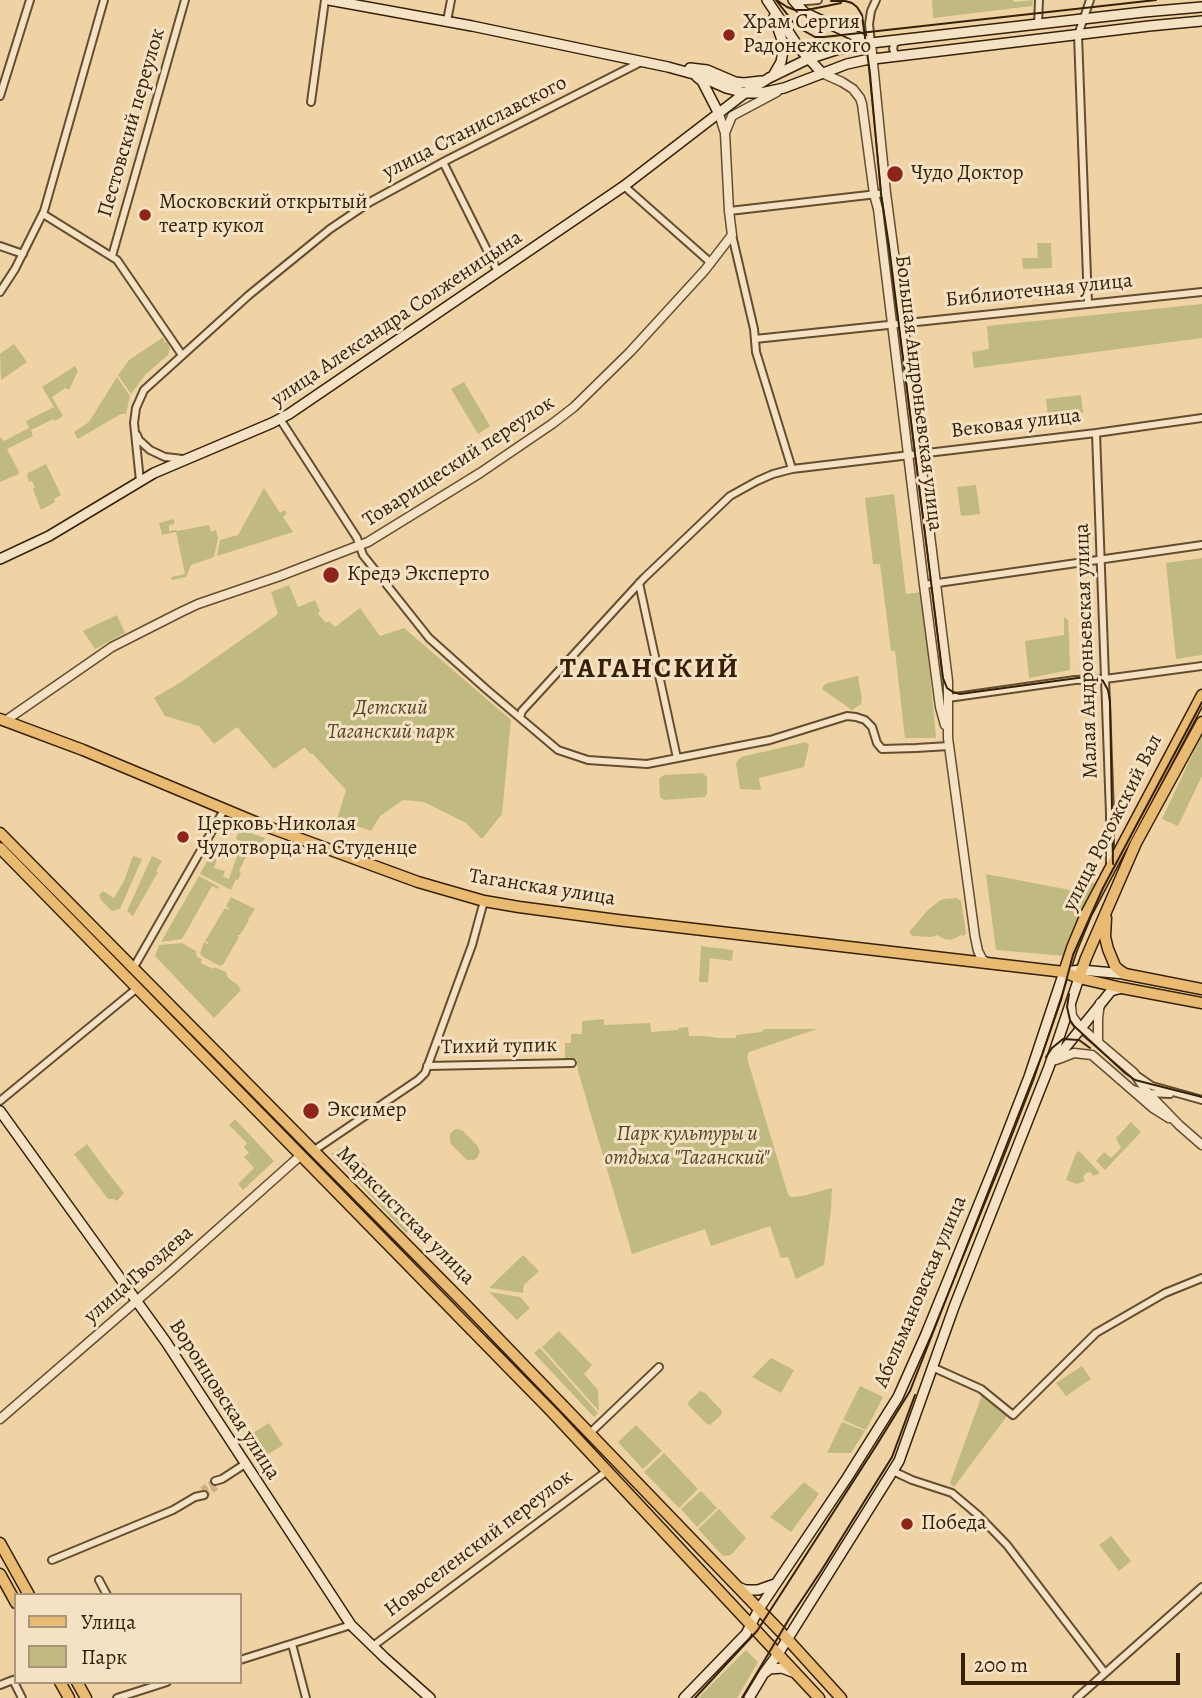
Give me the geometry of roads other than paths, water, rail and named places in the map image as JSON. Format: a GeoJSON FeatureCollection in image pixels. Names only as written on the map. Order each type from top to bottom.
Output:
{"type":"FeatureCollection","features":[{"type":"Feature","properties":{"kind":"main road"},"geometry":{"type":"LineString","coordinates":[[327,0],[447,21],[668,67],[711,71],[735,82],[744,83],[755,83],[771,77],[781,62],[783,47],[769,3]]}},
{"type":"Feature","properties":{"kind":"main road"},"geometry":{"type":"LineString","coordinates":[[793,1],[804,12],[871,43]]}},
{"type":"Feature","properties":{"kind":"main road"},"geometry":{"type":"LineString","coordinates":[[769,3],[822,74]]}},
{"type":"Feature","properties":{"kind":"main road","name":"улица Александра Солженицына"},"geometry":{"type":"LineString","coordinates":[[0,559],[49,536],[140,481],[280,419],[624,186],[745,93],[808,58],[871,43],[1202,7]]}},
{"type":"Feature","properties":{"kind":"main road"},"geometry":{"type":"LineString","coordinates":[[668,67],[726,88],[745,93],[761,93],[784,88],[847,64],[1202,21]]}},
{"type":"Feature","properties":{"kind":"main road"},"geometry":{"type":"LineString","coordinates":[[695,75],[702,81],[719,114]]}},
{"type":"Feature","properties":{"kind":"main road","name":"улица Рогожский Вал"},"geometry":{"type":"LineString","coordinates":[[1064,972],[1086,914],[1202,695]]}},
{"type":"Feature","properties":{"kind":"main road","name":"Таганская улица"},"geometry":{"type":"LineString","coordinates":[[3,720],[95,754],[224,810],[418,881],[484,901],[617,920],[1080,974],[1122,988],[1202,1003]]}},
{"type":"Feature","properties":{"kind":"main road","name":"улица Рогожский Вал"},"geometry":{"type":"LineString","coordinates":[[1080,974],[1136,843],[1202,722]]}},
{"type":"Feature","properties":{"kind":"main road","name":"Марксистская улица"},"geometry":{"type":"LineString","coordinates":[[0,833],[590,1433],[779,1629],[841,1698]]}},
{"type":"Feature","properties":{"kind":"main road","name":"Марксистская улица"},"geometry":{"type":"LineString","coordinates":[[0,849],[553,1413],[819,1698]]}},
{"type":"Feature","properties":{"kind":"main road"},"geometry":{"type":"LineString","coordinates":[[1107,908],[1105,927],[1108,949],[1115,966],[1125,974]]}},
{"type":"Feature","properties":{"kind":"main road","name":"Абельмановская улица"},"geometry":{"type":"LineString","coordinates":[[684,1698],[742,1638],[898,1397],[998,1157],[1029,1077],[1064,972]]}},
{"type":"Feature","properties":{"kind":"main road"},"geometry":{"type":"LineString","coordinates":[[1080,974],[1125,974],[1202,989]]}},
{"type":"Feature","properties":{"kind":"main road","name":"Абельмановская улица"},"geometry":{"type":"LineString","coordinates":[[749,1698],[899,1461],[954,1307],[1049,1068],[1080,974]]}},
{"type":"Feature","properties":{"kind":"main road"},"geometry":{"type":"LineString","coordinates":[[1049,1068],[1100,1003],[1111,992],[1122,988]]}},
{"type":"Feature","properties":{"kind":"main road","name":"Воронцовская улица"},"geometry":{"type":"LineString","coordinates":[[0,1111],[137,1300],[351,1625],[430,1698]]}},
{"type":"Feature","properties":{"kind":"main road"},"geometry":{"type":"LineString","coordinates":[[0,1543],[28,1593]]}},
{"type":"Feature","properties":{"kind":"main road"},"geometry":{"type":"LineString","coordinates":[[0,1574],[14,1599]]}},
{"type":"Feature","properties":{"kind":"main road"},"geometry":{"type":"LineString","coordinates":[[738,1587],[758,1590],[776,1583]]}},
{"type":"Feature","properties":{"kind":"main road"},"geometry":{"type":"LineString","coordinates":[[764,1673],[769,1669],[782,1668],[797,1674]]}},
{"type":"Feature","properties":{"kind":"main road"},"geometry":{"type":"LineString","coordinates":[[806,1684],[803,1678],[805,1672],[813,1669],[818,1672]]}},
{"type":"Feature","properties":{"kind":"street"},"geometry":{"type":"LineString","coordinates":[[0,96],[30,0]]}},
{"type":"Feature","properties":{"kind":"street"},"geometry":{"type":"LineString","coordinates":[[0,292],[43,214],[104,0]]}},
{"type":"Feature","properties":{"kind":"street","name":"Пестовский переулок"},"geometry":{"type":"LineString","coordinates":[[112,256],[185,0]]}},
{"type":"Feature","properties":{"kind":"street"},"geometry":{"type":"LineString","coordinates":[[312,102],[327,0]]}},
{"type":"Feature","properties":{"kind":"street"},"geometry":{"type":"LineString","coordinates":[[447,21],[451,0]]}},
{"type":"Feature","properties":{"kind":"street"},"geometry":{"type":"LineString","coordinates":[[793,1],[818,0]]}},
{"type":"Feature","properties":{"kind":"street"},"geometry":{"type":"LineString","coordinates":[[871,43],[869,24],[876,0]]}},
{"type":"Feature","properties":{"kind":"street"},"geometry":{"type":"LineString","coordinates":[[1038,24],[1039,0]]}},
{"type":"Feature","properties":{"kind":"street"},"geometry":{"type":"LineString","coordinates":[[1088,304],[1078,35],[1090,0]]}},
{"type":"Feature","properties":{"kind":"street"},"geometry":{"type":"LineString","coordinates":[[1083,19],[1088,29],[1104,32]]}},
{"type":"Feature","properties":{"kind":"street"},"geometry":{"type":"LineString","coordinates":[[898,41],[893,49],[895,54],[900,56]]}},
{"type":"Feature","properties":{"kind":"street","name":"Большая Андроньевская улица"},"geometry":{"type":"LineString","coordinates":[[871,43],[886,193],[948,681],[948,742]]}},
{"type":"Feature","properties":{"kind":"street","name":"улица Станиславского"},"geometry":{"type":"LineString","coordinates":[[140,481],[135,430],[136,408],[144,390],[249,295],[335,225],[370,202],[641,62]]}},
{"type":"Feature","properties":{"kind":"street","name":"Большая Андроньевская улица"},"geometry":{"type":"LineString","coordinates":[[822,74],[849,86],[860,98],[878,209],[940,707],[948,742],[975,937],[982,959],[989,963]]}},
{"type":"Feature","properties":{"kind":"street"},"geometry":{"type":"LineString","coordinates":[[725,133],[728,121],[734,114],[784,88]]}},
{"type":"Feature","properties":{"kind":"street"},"geometry":{"type":"LineString","coordinates":[[719,114],[725,133],[732,235],[752,319],[756,352],[792,469]]}},
{"type":"Feature","properties":{"kind":"street"},"geometry":{"type":"LineString","coordinates":[[443,162],[498,272]]}},
{"type":"Feature","properties":{"kind":"street"},"geometry":{"type":"LineString","coordinates":[[624,186],[711,262]]}},
{"type":"Feature","properties":{"kind":"street"},"geometry":{"type":"LineString","coordinates":[[729,211],[886,193]]}},
{"type":"Feature","properties":{"kind":"street"},"geometry":{"type":"LineString","coordinates":[[43,214],[117,260],[182,355]]}},
{"type":"Feature","properties":{"kind":"street","name":"Товарищеский переулок"},"geometry":{"type":"LineString","coordinates":[[3,720],[112,647],[198,604],[360,546],[477,475],[564,415],[584,398],[711,262],[732,235]]}},
{"type":"Feature","properties":{"kind":"street"},"geometry":{"type":"LineString","coordinates":[[0,246],[23,254]]}},
{"type":"Feature","properties":{"kind":"street","name":"Библиотечная улица"},"geometry":{"type":"LineString","coordinates":[[755,339],[1202,292]]}},
{"type":"Feature","properties":{"kind":"street","name":"Вековая улица"},"geometry":{"type":"LineString","coordinates":[[520,717],[522,711],[639,583],[730,496],[757,481],[792,469],[1202,418]]}},
{"type":"Feature","properties":{"kind":"street"},"geometry":{"type":"LineString","coordinates":[[280,419],[360,546],[363,555],[429,638],[558,750],[588,760],[647,764],[770,740],[847,716],[864,720],[872,727],[882,749],[916,748],[948,742]]}},
{"type":"Feature","properties":{"kind":"street"},"geometry":{"type":"LineString","coordinates":[[135,430],[139,440],[150,450],[165,457],[185,459]]}},
{"type":"Feature","properties":{"kind":"street","name":"Малая Андроньевская улица"},"geometry":{"type":"LineString","coordinates":[[1096,433],[1110,869]]}},
{"type":"Feature","properties":{"kind":"street"},"geometry":{"type":"LineString","coordinates":[[924,585],[1202,545]]}},
{"type":"Feature","properties":{"kind":"street"},"geometry":{"type":"LineString","coordinates":[[639,583],[677,758]]}},
{"type":"Feature","properties":{"kind":"street"},"geometry":{"type":"LineString","coordinates":[[948,698],[1202,666]]}},
{"type":"Feature","properties":{"kind":"street"},"geometry":{"type":"LineString","coordinates":[[134,967],[224,810]]}},
{"type":"Feature","properties":{"kind":"street"},"geometry":{"type":"LineString","coordinates":[[313,1151],[425,1073],[472,945],[484,901]]}},
{"type":"Feature","properties":{"kind":"street"},"geometry":{"type":"LineString","coordinates":[[0,1101],[136,989]]}},
{"type":"Feature","properties":{"kind":"street"},"geometry":{"type":"LineString","coordinates":[[1098,1042],[1100,1003]]}},
{"type":"Feature","properties":{"kind":"street"},"geometry":{"type":"LineString","coordinates":[[1070,1006],[1074,1021],[1080,1027],[1152,1086],[1202,1100]]}},
{"type":"Feature","properties":{"kind":"street"},"geometry":{"type":"LineString","coordinates":[[1049,1068],[1056,1060],[1067,1055],[1089,1054],[1131,1089],[1151,1097],[1202,1145]]}},
{"type":"Feature","properties":{"kind":"street","name":"Тихий тупик"},"geometry":{"type":"LineString","coordinates":[[427,1066],[572,1063]]}},
{"type":"Feature","properties":{"kind":"street"},"geometry":{"type":"LineString","coordinates":[[1134,1073],[1151,1097],[1179,1125]]}},
{"type":"Feature","properties":{"kind":"street"},"geometry":{"type":"LineString","coordinates":[[1151,1097],[1161,1089]]}},
{"type":"Feature","properties":{"kind":"street"},"geometry":{"type":"LineString","coordinates":[[1151,1097],[1175,1094]]}},
{"type":"Feature","properties":{"kind":"street"},"geometry":{"type":"LineString","coordinates":[[1164,1110],[1166,1097],[1175,1094]]}},
{"type":"Feature","properties":{"kind":"street","name":"улица Гвоздева"},"geometry":{"type":"LineString","coordinates":[[0,1419],[300,1156]]}},
{"type":"Feature","properties":{"kind":"street"},"geometry":{"type":"LineString","coordinates":[[998,1157],[1013,1163]]}},
{"type":"Feature","properties":{"kind":"street"},"geometry":{"type":"LineString","coordinates":[[932,1367],[981,1389],[1013,1415],[1096,1333],[1165,1293],[1202,1278]]}},
{"type":"Feature","properties":{"kind":"street"},"geometry":{"type":"LineString","coordinates":[[940,1301],[940,1306],[945,1311],[954,1307]]}},
{"type":"Feature","properties":{"kind":"street"},"geometry":{"type":"LineString","coordinates":[[590,1433],[659,1367]]}},
{"type":"Feature","properties":{"kind":"street"},"geometry":{"type":"LineString","coordinates":[[218,1482],[245,1464]]}},
{"type":"Feature","properties":{"kind":"street","name":"Новоселенский переулок"},"geometry":{"type":"LineString","coordinates":[[373,1646],[607,1471]]}},
{"type":"Feature","properties":{"kind":"street"},"geometry":{"type":"LineString","coordinates":[[893,1471],[952,1493],[978,1516],[1007,1545],[1105,1673]]}},
{"type":"Feature","properties":{"kind":"street"},"geometry":{"type":"LineString","coordinates":[[51,1560],[173,1510],[203,1492]]}},
{"type":"Feature","properties":{"kind":"street"},"geometry":{"type":"LineString","coordinates":[[99,1580],[106,1593]]}},
{"type":"Feature","properties":{"kind":"street"},"geometry":{"type":"LineString","coordinates":[[1077,1698],[1202,1587]]}},
{"type":"Feature","properties":{"kind":"street"},"geometry":{"type":"LineString","coordinates":[[242,1659],[351,1625]]}},
{"type":"Feature","properties":{"kind":"street"},"geometry":{"type":"LineString","coordinates":[[292,1644],[306,1698]]}},
{"type":"Feature","properties":{"kind":"street"},"geometry":{"type":"LineString","coordinates":[[0,1685],[14,1680]]}},
{"type":"Feature","properties":{"kind":"street"},"geometry":{"type":"LineString","coordinates":[[117,1698],[150,1685]]}},
{"type":"Feature","properties":{"kind":"tunnel"},"geometry":{"type":"LineString","coordinates":[[202,1490],[215,1481]]}},
{"type":"Feature","properties":{"kind":"tunnel"},"geometry":{"type":"LineString","coordinates":[[204,1495],[218,1486]]}},
{"type":"Feature","properties":{"kind":"tram line"},"geometry":{"type":"LineString","coordinates":[[776,0],[797,27],[815,37],[1156,0]]}},
{"type":"Feature","properties":{"kind":"tram line"},"geometry":{"type":"LineString","coordinates":[[778,1],[795,10],[841,3]]}},
{"type":"Feature","properties":{"kind":"tram line"},"geometry":{"type":"LineString","coordinates":[[831,1],[852,3],[862,15],[881,194],[943,678],[947,688],[960,694],[1093,676],[1103,681],[1110,701],[1113,864]]}},
{"type":"Feature","properties":{"kind":"tram line"},"geometry":{"type":"LineString","coordinates":[[695,1698],[757,1631],[910,1391],[1042,1055],[1073,955],[1103,888],[1202,702]]}},
{"type":"Feature","properties":{"kind":"tram line"},"geometry":{"type":"LineString","coordinates":[[1069,994],[1067,1007],[1074,1026],[1125,1073],[1135,1080],[1202,1097]]}},
{"type":"Feature","properties":{"kind":"tram line"},"geometry":{"type":"LineString","coordinates":[[1046,1057],[1063,1039],[1079,1040],[1090,1048]]}},
{"type":"Feature","properties":{"kind":"tram line"},"geometry":{"type":"LineString","coordinates":[[742,1698],[892,1457],[915,1395]]}},
{"type":"Feature","properties":{"kind":"place","name":"Храм Сергия Радонежского"},"geometry":{"type":"Point","coordinates":[729,35]}},
{"type":"Feature","properties":{"kind":"place","name":"Чудо Доктор"},"geometry":{"type":"Point","coordinates":[895,174]}},
{"type":"Feature","properties":{"kind":"place","name":"Московский открытый театр кукол"},"geometry":{"type":"Point","coordinates":[145,215]}},
{"type":"Feature","properties":{"kind":"place","name":"Кредэ Эксперто"},"geometry":{"type":"Point","coordinates":[331,575]}},
{"type":"Feature","properties":{"kind":"place","name":"Церковь Николая Чудотворца на Студенце"},"geometry":{"type":"Point","coordinates":[183,837]}},
{"type":"Feature","properties":{"kind":"place","name":"Эксимер"},"geometry":{"type":"Point","coordinates":[311,1111]}},
{"type":"Feature","properties":{"kind":"place","name":"Победа"},"geometry":{"type":"Point","coordinates":[907,1524]}},
{"type":"Feature","properties":{"kind":"district","name":"ТАГАНСКИЙ"},"geometry":{"type":"Point","coordinates":[650,670]}},
{"type":"Feature","properties":{"kind":"park label","name":"Детский Таганский парк"},"geometry":{"type":"Point","coordinates":[391,721]}},
{"type":"Feature","properties":{"kind":"park label","name":"Парк культуры и отдыха \"Таганский\""},"geometry":{"type":"Point","coordinates":[687,1147]}}]}
